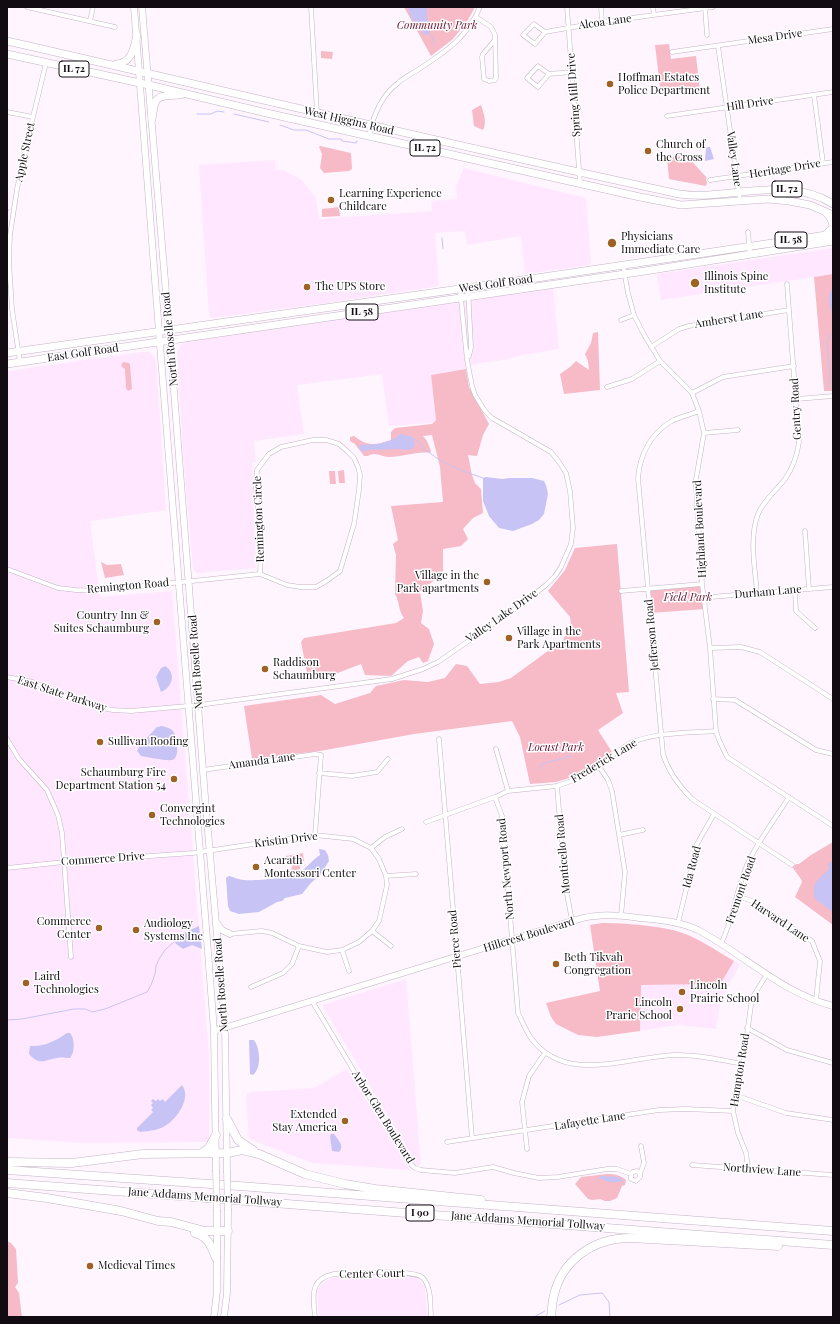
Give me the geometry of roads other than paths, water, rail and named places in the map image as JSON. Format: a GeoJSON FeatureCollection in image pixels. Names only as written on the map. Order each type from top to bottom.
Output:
{"type":"FeatureCollection","features":[{"type":"Feature","properties":{"kind":"highway"},"geometry":{"type":"LineString","coordinates":[[227,1119],[238,1140],[259,1154],[305,1174],[345,1184],[375,1189],[506,1202],[543,1210]]}},
{"type":"Feature","properties":{"kind":"highway"},"geometry":{"type":"LineString","coordinates":[[202,1153],[209,1148],[216,1135]]}},
{"type":"Feature","properties":{"kind":"highway"},"geometry":{"type":"LineString","coordinates":[[7,1162],[72,1163],[143,1154],[228,1153],[242,1150],[259,1154]]}},
{"type":"Feature","properties":{"kind":"highway","name":"Jane Addams Memorial Tollway"},"geometry":{"type":"LineString","coordinates":[[7,1170],[833,1232]]}},
{"type":"Feature","properties":{"kind":"highway","name":"Jane Addams Memorial Tollway"},"geometry":{"type":"LineString","coordinates":[[7,1182],[833,1246]]}},
{"type":"Feature","properties":{"kind":"highway"},"geometry":{"type":"LineString","coordinates":[[7,1193],[47,1198],[121,1211],[205,1231],[228,1231]]}},
{"type":"Feature","properties":{"kind":"highway"},"geometry":{"type":"LineString","coordinates":[[158,1221],[166,1226],[202,1235],[209,1241],[216,1258]]}},
{"type":"Feature","properties":{"kind":"highway"},"geometry":{"type":"LineString","coordinates":[[552,1317],[556,1289],[567,1266],[584,1250],[604,1241],[616,1238],[630,1238],[766,1245],[833,1246]]}},
{"type":"Feature","properties":{"kind":"main road","name":"North Roselle Road"},"geometry":{"type":"LineString","coordinates":[[134,7],[214,1031],[217,1212],[217,1291],[214,1317]]}},
{"type":"Feature","properties":{"kind":"main road","name":"North Roselle Road"},"geometry":{"type":"LineString","coordinates":[[142,7],[170,330],[224,1027],[228,1153],[227,1293],[224,1317]]}},
{"type":"Feature","properties":{"kind":"main road"},"geometry":{"type":"LineString","coordinates":[[111,65],[122,64],[128,60],[134,50],[136,35]]}},
{"type":"Feature","properties":{"kind":"main road","name":"West Higgins Road"},"geometry":{"type":"LineString","coordinates":[[7,42],[148,73],[371,126],[688,195],[699,196],[760,189],[793,190],[813,195],[833,204]]}},
{"type":"Feature","properties":{"kind":"main road","name":"West Higgins Road"},"geometry":{"type":"LineString","coordinates":[[7,54],[681,205],[768,199],[810,205],[833,214]]}},
{"type":"Feature","properties":{"kind":"main road"},"geometry":{"type":"LineString","coordinates":[[152,119],[154,102],[158,98],[168,95],[192,95]]}},
{"type":"Feature","properties":{"kind":"main road"},"geometry":{"type":"LineString","coordinates":[[819,209],[828,215],[832,220],[833,228],[830,234]]}},
{"type":"Feature","properties":{"kind":"main road","name":"West Golf Road"},"geometry":{"type":"LineString","coordinates":[[159,332],[830,234]]}},
{"type":"Feature","properties":{"kind":"main road","name":"West Golf Road"},"geometry":{"type":"LineString","coordinates":[[160,342],[624,274],[833,241]]}},
{"type":"Feature","properties":{"kind":"main road","name":"East Golf Road"},"geometry":{"type":"LineString","coordinates":[[7,353],[159,332]]}},
{"type":"Feature","properties":{"kind":"main road","name":"East Golf Road"},"geometry":{"type":"LineString","coordinates":[[7,364],[160,342]]}},
{"type":"Feature","properties":{"kind":"main road","name":"Hillcrest Boulevard"},"geometry":{"type":"LineString","coordinates":[[214,1031],[572,921],[596,916],[621,916],[678,923],[697,930],[805,996],[833,1006]]}},
{"type":"Feature","properties":{"kind":"main road"},"geometry":{"type":"LineString","coordinates":[[216,921],[222,930],[230,934]]}},
{"type":"Feature","properties":{"kind":"main road"},"geometry":{"type":"LineString","coordinates":[[217,941],[230,934]]}},
{"type":"Feature","properties":{"kind":"street"},"geometry":{"type":"LineString","coordinates":[[27,7],[114,27]]}},
{"type":"Feature","properties":{"kind":"street"},"geometry":{"type":"LineString","coordinates":[[90,21],[93,7]]}},
{"type":"Feature","properties":{"kind":"street"},"geometry":{"type":"LineString","coordinates":[[311,7],[317,113]]}},
{"type":"Feature","properties":{"kind":"street"},"geometry":{"type":"LineString","coordinates":[[369,136],[371,126],[382,100],[393,87],[398,82],[454,44],[476,17],[480,7]]}},
{"type":"Feature","properties":{"kind":"street","name":"Spring Mill Drive"},"geometry":{"type":"LineString","coordinates":[[567,7],[580,183]]}},
{"type":"Feature","properties":{"kind":"street"},"geometry":{"type":"LineString","coordinates":[[600,7],[602,22]]}},
{"type":"Feature","properties":{"kind":"street"},"geometry":{"type":"LineString","coordinates":[[653,7],[654,15]]}},
{"type":"Feature","properties":{"kind":"street","name":"Alcoa Lane"},"geometry":{"type":"LineString","coordinates":[[545,32],[602,22],[713,7]]}},
{"type":"Feature","properties":{"kind":"street"},"geometry":{"type":"LineString","coordinates":[[705,8],[707,36]]}},
{"type":"Feature","properties":{"kind":"street"},"geometry":{"type":"LineString","coordinates":[[476,17],[491,27],[495,35],[496,78],[489,81],[484,79],[482,57],[495,40]]}},
{"type":"Feature","properties":{"kind":"street"},"geometry":{"type":"LineString","coordinates":[[534,24],[545,32],[536,44],[523,35],[534,24]]}},
{"type":"Feature","properties":{"kind":"street","name":"Mesa Drive"},"geometry":{"type":"LineString","coordinates":[[672,52],[833,29]]}},
{"type":"Feature","properties":{"kind":"street","name":"Valley Lane"},"geometry":{"type":"LineString","coordinates":[[718,46],[740,200]]}},
{"type":"Feature","properties":{"kind":"street","name":"Apple Street"},"geometry":{"type":"LineString","coordinates":[[20,362],[12,309],[9,262],[10,235],[17,189],[46,63]]}},
{"type":"Feature","properties":{"kind":"street"},"geometry":{"type":"LineString","coordinates":[[549,74],[538,86],[527,78],[538,66],[549,74],[572,72]]}},
{"type":"Feature","properties":{"kind":"street","name":"Hill Drive"},"geometry":{"type":"LineString","coordinates":[[667,116],[833,92]]}},
{"type":"Feature","properties":{"kind":"street"},"geometry":{"type":"LineString","coordinates":[[814,95],[823,163]]}},
{"type":"Feature","properties":{"kind":"street"},"geometry":{"type":"LineString","coordinates":[[7,112],[33,117]]}},
{"type":"Feature","properties":{"kind":"street","name":"Heritage Drive"},"geometry":{"type":"LineString","coordinates":[[710,180],[833,162]]}},
{"type":"Feature","properties":{"kind":"street"},"geometry":{"type":"LineString","coordinates":[[748,232],[750,254]]}},
{"type":"Feature","properties":{"kind":"street","name":"Highland Boulevard"},"geometry":{"type":"LineString","coordinates":[[623,265],[634,315],[651,347],[660,360],[692,393],[699,411],[704,433],[696,479],[703,597],[710,648],[713,699],[718,740],[727,757],[833,826]]}},
{"type":"Feature","properties":{"kind":"street","name":"Gentry Road"},"geometry":{"type":"LineString","coordinates":[[757,593],[753,545],[754,528],[762,506],[788,474],[796,456],[799,442],[787,284]]}},
{"type":"Feature","properties":{"kind":"street","name":"Valley Lake Drive"},"geometry":{"type":"LineString","coordinates":[[464,288],[471,347],[467,360]]}},
{"type":"Feature","properties":{"kind":"street","name":"Valley Lake Drive"},"geometry":{"type":"LineString","coordinates":[[189,706],[392,679],[423,670],[438,662],[522,604],[546,585],[561,567],[571,544],[573,528],[570,491],[566,473],[551,452],[500,424],[492,418],[485,411],[475,395],[467,360],[464,288]]}},
{"type":"Feature","properties":{"kind":"street"},"geometry":{"type":"LineString","coordinates":[[7,310],[12,309]]}},
{"type":"Feature","properties":{"kind":"street","name":"Amherst Lane"},"geometry":{"type":"LineString","coordinates":[[651,347],[679,329],[688,326],[789,310]]}},
{"type":"Feature","properties":{"kind":"street"},"geometry":{"type":"LineString","coordinates":[[621,320],[634,315]]}},
{"type":"Feature","properties":{"kind":"street"},"geometry":{"type":"LineString","coordinates":[[607,387],[632,379],[660,360]]}},
{"type":"Feature","properties":{"kind":"street"},"geometry":{"type":"LineString","coordinates":[[692,393],[723,377],[794,366]]}},
{"type":"Feature","properties":{"kind":"street"},"geometry":{"type":"LineString","coordinates":[[796,399],[833,396]]}},
{"type":"Feature","properties":{"kind":"street","name":"Jefferson Road"},"geometry":{"type":"LineString","coordinates":[[699,411],[670,422],[651,439],[641,461],[638,478],[663,754],[666,766],[677,782],[692,799],[792,865]]}},
{"type":"Feature","properties":{"kind":"street"},"geometry":{"type":"LineString","coordinates":[[704,433],[738,430]]}},
{"type":"Feature","properties":{"kind":"street","name":"Remington Circle"},"geometry":{"type":"LineString","coordinates":[[180,582],[260,574],[287,585],[316,587],[340,571],[354,524],[360,475],[354,458],[339,444],[326,440],[313,440],[281,447],[269,454],[257,470],[256,488],[261,547],[260,574]]}},
{"type":"Feature","properties":{"kind":"street"},"geometry":{"type":"LineString","coordinates":[[804,531],[808,589]]}},
{"type":"Feature","properties":{"kind":"street","name":"Remington Road"},"geometry":{"type":"LineString","coordinates":[[7,569],[50,586],[76,590],[95,591],[180,582]]}},
{"type":"Feature","properties":{"kind":"street"},"geometry":{"type":"LineString","coordinates":[[621,591],[702,584]]}},
{"type":"Feature","properties":{"kind":"street","name":"Durham Lane"},"geometry":{"type":"LineString","coordinates":[[703,597],[833,587]]}},
{"type":"Feature","properties":{"kind":"street"},"geometry":{"type":"LineString","coordinates":[[795,590],[796,612],[815,628]]}},
{"type":"Feature","properties":{"kind":"street"},"geometry":{"type":"LineString","coordinates":[[710,648],[741,647],[760,652],[833,699]]}},
{"type":"Feature","properties":{"kind":"street","name":"East State Parkway"},"geometry":{"type":"LineString","coordinates":[[7,676],[33,682],[80,701],[113,710],[131,711],[189,706]]}},
{"type":"Feature","properties":{"kind":"street"},"geometry":{"type":"LineString","coordinates":[[713,699],[735,700],[816,750],[833,754]]}},
{"type":"Feature","properties":{"kind":"street","name":"Frederick Lane"},"geometry":{"type":"LineString","coordinates":[[426,822],[508,791],[557,786],[577,779],[630,743],[650,736],[716,730]]}},
{"type":"Feature","properties":{"kind":"street"},"geometry":{"type":"LineString","coordinates":[[7,739],[19,759],[47,790],[58,815],[62,833],[71,957]]}},
{"type":"Feature","properties":{"kind":"street","name":"Pierce Road"},"geometry":{"type":"LineString","coordinates":[[439,739],[472,1138]]}},
{"type":"Feature","properties":{"kind":"street"},"geometry":{"type":"LineString","coordinates":[[496,749],[508,791]]}},
{"type":"Feature","properties":{"kind":"street","name":"Amanda Lane"},"geometry":{"type":"LineString","coordinates":[[203,770],[315,754],[321,755],[319,774]]}},
{"type":"Feature","properties":{"kind":"street"},"geometry":{"type":"LineString","coordinates":[[315,835],[319,774],[352,776],[377,772],[388,759]]}},
{"type":"Feature","properties":{"kind":"street"},"geometry":{"type":"LineString","coordinates":[[598,765],[608,780],[612,790],[620,835],[625,872],[621,916]]}},
{"type":"Feature","properties":{"kind":"street","name":"Monticello Road"},"geometry":{"type":"LineString","coordinates":[[557,786],[565,883],[572,921]]}},
{"type":"Feature","properties":{"kind":"street","name":"North Newport Road"},"geometry":{"type":"LineString","coordinates":[[495,797],[502,816],[518,1013],[531,1038],[546,1053],[567,1063],[592,1066],[674,1055],[703,1056],[743,1064]]}},
{"type":"Feature","properties":{"kind":"street","name":"Fremont Road"},"geometry":{"type":"LineString","coordinates":[[721,944],[726,933],[747,866],[754,850],[789,797]]}},
{"type":"Feature","properties":{"kind":"street","name":"Ida Road"},"geometry":{"type":"LineString","coordinates":[[678,923],[698,844],[714,814]]}},
{"type":"Feature","properties":{"kind":"street"},"geometry":{"type":"LineString","coordinates":[[230,934],[262,931],[272,933],[299,946],[327,952],[342,950],[359,942],[372,931],[379,921],[388,885],[379,859],[371,848],[385,837],[402,829]]}},
{"type":"Feature","properties":{"kind":"street"},"geometry":{"type":"LineString","coordinates":[[620,835],[643,830]]}},
{"type":"Feature","properties":{"kind":"street","name":"Kristin Drive"},"geometry":{"type":"LineString","coordinates":[[200,852],[315,835],[353,839],[371,848]]}},
{"type":"Feature","properties":{"kind":"street","name":"Commerce Drive"},"geometry":{"type":"LineString","coordinates":[[7,868],[64,862],[200,852]]}},
{"type":"Feature","properties":{"kind":"street"},"geometry":{"type":"LineString","coordinates":[[386,876],[416,874]]}},
{"type":"Feature","properties":{"kind":"street","name":"Harvard Lane"},"geometry":{"type":"LineString","coordinates":[[737,896],[752,900],[812,941],[820,961],[816,1001]]}},
{"type":"Feature","properties":{"kind":"street"},"geometry":{"type":"LineString","coordinates":[[372,931],[391,946]]}},
{"type":"Feature","properties":{"kind":"street"},"geometry":{"type":"LineString","coordinates":[[251,987],[283,972],[292,964],[299,946]]}},
{"type":"Feature","properties":{"kind":"street"},"geometry":{"type":"LineString","coordinates":[[342,950],[349,971]]}},
{"type":"Feature","properties":{"kind":"street","name":"Hampton Road"},"geometry":{"type":"LineString","coordinates":[[748,1168],[746,1153],[738,1133],[733,1111],[735,1095],[743,1064],[751,1006],[754,995],[767,974]]}},
{"type":"Feature","properties":{"kind":"street","name":"Arbor Glen Boulevard"},"geometry":{"type":"LineString","coordinates":[[312,1001],[410,1163],[415,1168],[455,1173],[493,1167],[539,1178],[617,1169],[631,1174],[635,1171],[640,1174],[639,1179],[635,1181],[631,1179],[631,1174]]}},
{"type":"Feature","properties":{"kind":"street"},"geometry":{"type":"LineString","coordinates":[[747,1028],[787,1050],[833,1063]]}},
{"type":"Feature","properties":{"kind":"street"},"geometry":{"type":"LineString","coordinates":[[527,1149],[522,1102],[529,1076],[546,1053]]}},
{"type":"Feature","properties":{"kind":"street"},"geometry":{"type":"LineString","coordinates":[[735,1095],[786,1113],[833,1120]]}},
{"type":"Feature","properties":{"kind":"street","name":"Lafayette Lane"},"geometry":{"type":"LineString","coordinates":[[447,1142],[659,1110],[686,1109],[733,1111]]}},
{"type":"Feature","properties":{"kind":"street"},"geometry":{"type":"LineString","coordinates":[[640,1174],[644,1163],[641,1146]]}},
{"type":"Feature","properties":{"kind":"street","name":"Northview Lane"},"geometry":{"type":"LineString","coordinates":[[692,1165],[833,1175]]}},
{"type":"Feature","properties":{"kind":"street","name":"Center Court"},"geometry":{"type":"LineString","coordinates":[[315,1317],[313,1291],[316,1283],[323,1277],[334,1274],[402,1272],[416,1274],[423,1279],[429,1292],[431,1317]]}},
{"type":"Feature","properties":{"kind":"waterway"},"geometry":{"type":"LineString","coordinates":[[428,34],[433,39],[434,45]]}},
{"type":"Feature","properties":{"kind":"waterway"},"geometry":{"type":"LineString","coordinates":[[197,114],[211,114],[217,111],[224,112]]}},
{"type":"Feature","properties":{"kind":"waterway"},"geometry":{"type":"LineString","coordinates":[[234,114],[269,122]]}},
{"type":"Feature","properties":{"kind":"waterway"},"geometry":{"type":"LineString","coordinates":[[280,125],[294,130],[306,130],[329,139],[341,139],[342,141],[356,143],[357,141]]}},
{"type":"Feature","properties":{"kind":"waterway"},"geometry":{"type":"LineString","coordinates":[[442,238],[443,249]]}},
{"type":"Feature","properties":{"kind":"waterway"},"geometry":{"type":"LineString","coordinates":[[828,388],[830,376],[827,342],[830,334]]}},
{"type":"Feature","properties":{"kind":"waterway"},"geometry":{"type":"LineString","coordinates":[[414,439],[422,444],[424,450],[438,459],[456,468],[483,478]]}},
{"type":"Feature","properties":{"kind":"waterway"},"geometry":{"type":"LineString","coordinates":[[539,769],[542,764],[571,756]]}},
{"type":"Feature","properties":{"kind":"waterway"},"geometry":{"type":"LineString","coordinates":[[7,1020],[22,1019],[74,1009],[85,1009],[92,1012],[105,1009],[147,992],[151,985],[159,959],[165,950],[175,941]]}},
{"type":"Feature","properties":{"kind":"waterway"},"geometry":{"type":"LineString","coordinates":[[559,1305],[580,1295],[602,1293],[609,1302],[610,1317]]}},
{"type":"Feature","properties":{"kind":"waterway"},"geometry":{"type":"LineString","coordinates":[[534,1317],[545,1311]]}},
{"type":"Feature","properties":{"kind":"place","name":"Hoffman Estates Police Department"},"geometry":{"type":"Point","coordinates":[610,84]}},
{"type":"Feature","properties":{"kind":"place","name":"Church of the Cross"},"geometry":{"type":"Point","coordinates":[648,151]}},
{"type":"Feature","properties":{"kind":"place","name":"Learning Experience Childcare"},"geometry":{"type":"Point","coordinates":[331,200]}},
{"type":"Feature","properties":{"kind":"place","name":"Physicians Immediate Care"},"geometry":{"type":"Point","coordinates":[612,243]}},
{"type":"Feature","properties":{"kind":"place","name":"Illinois Spine Institute"},"geometry":{"type":"Point","coordinates":[695,283]}},
{"type":"Feature","properties":{"kind":"place","name":"The UPS Store"},"geometry":{"type":"Point","coordinates":[307,287]}},
{"type":"Feature","properties":{"kind":"place","name":"Village in the Park apartments"},"geometry":{"type":"Point","coordinates":[487,582]}},
{"type":"Feature","properties":{"kind":"place","name":"Country Inn & Suites Schaumburg"},"geometry":{"type":"Point","coordinates":[157,622]}},
{"type":"Feature","properties":{"kind":"place","name":"Village in the Park Apartments"},"geometry":{"type":"Point","coordinates":[509,638]}},
{"type":"Feature","properties":{"kind":"place","name":"Raddison Schaumburg"},"geometry":{"type":"Point","coordinates":[265,669]}},
{"type":"Feature","properties":{"kind":"place","name":"Sullivan Roofing"},"geometry":{"type":"Point","coordinates":[100,742]}},
{"type":"Feature","properties":{"kind":"place","name":"Schaumburg Fire Department Station 54"},"geometry":{"type":"Point","coordinates":[174,779]}},
{"type":"Feature","properties":{"kind":"place","name":"Convergint Technologies"},"geometry":{"type":"Point","coordinates":[152,815]}},
{"type":"Feature","properties":{"kind":"place","name":"Acarath Montessori Center"},"geometry":{"type":"Point","coordinates":[256,867]}},
{"type":"Feature","properties":{"kind":"place","name":"Commerce Center"},"geometry":{"type":"Point","coordinates":[99,928]}},
{"type":"Feature","properties":{"kind":"place","name":"Audiology Systems Inc"},"geometry":{"type":"Point","coordinates":[136,930]}},
{"type":"Feature","properties":{"kind":"place","name":"Beth Tikvah Congregation"},"geometry":{"type":"Point","coordinates":[556,964]}},
{"type":"Feature","properties":{"kind":"place","name":"Laird Technologies"},"geometry":{"type":"Point","coordinates":[26,983]}},
{"type":"Feature","properties":{"kind":"place","name":"Lincoln Prairie School"},"geometry":{"type":"Point","coordinates":[682,992]}},
{"type":"Feature","properties":{"kind":"place","name":"Lincoln Prarie School"},"geometry":{"type":"Point","coordinates":[680,1009]}},
{"type":"Feature","properties":{"kind":"place","name":"Extended Stay America"},"geometry":{"type":"Point","coordinates":[345,1121]}},
{"type":"Feature","properties":{"kind":"place","name":"Medieval Times"},"geometry":{"type":"Point","coordinates":[90,1266]}},
{"type":"Feature","properties":{"kind":"park label","name":"Community Park"},"geometry":{"type":"Point","coordinates":[437,26]}},
{"type":"Feature","properties":{"kind":"park label","name":"Field Park"},"geometry":{"type":"Point","coordinates":[688,598]}},
{"type":"Feature","properties":{"kind":"park label","name":"Locust Park"},"geometry":{"type":"Point","coordinates":[556,748]}}]}
